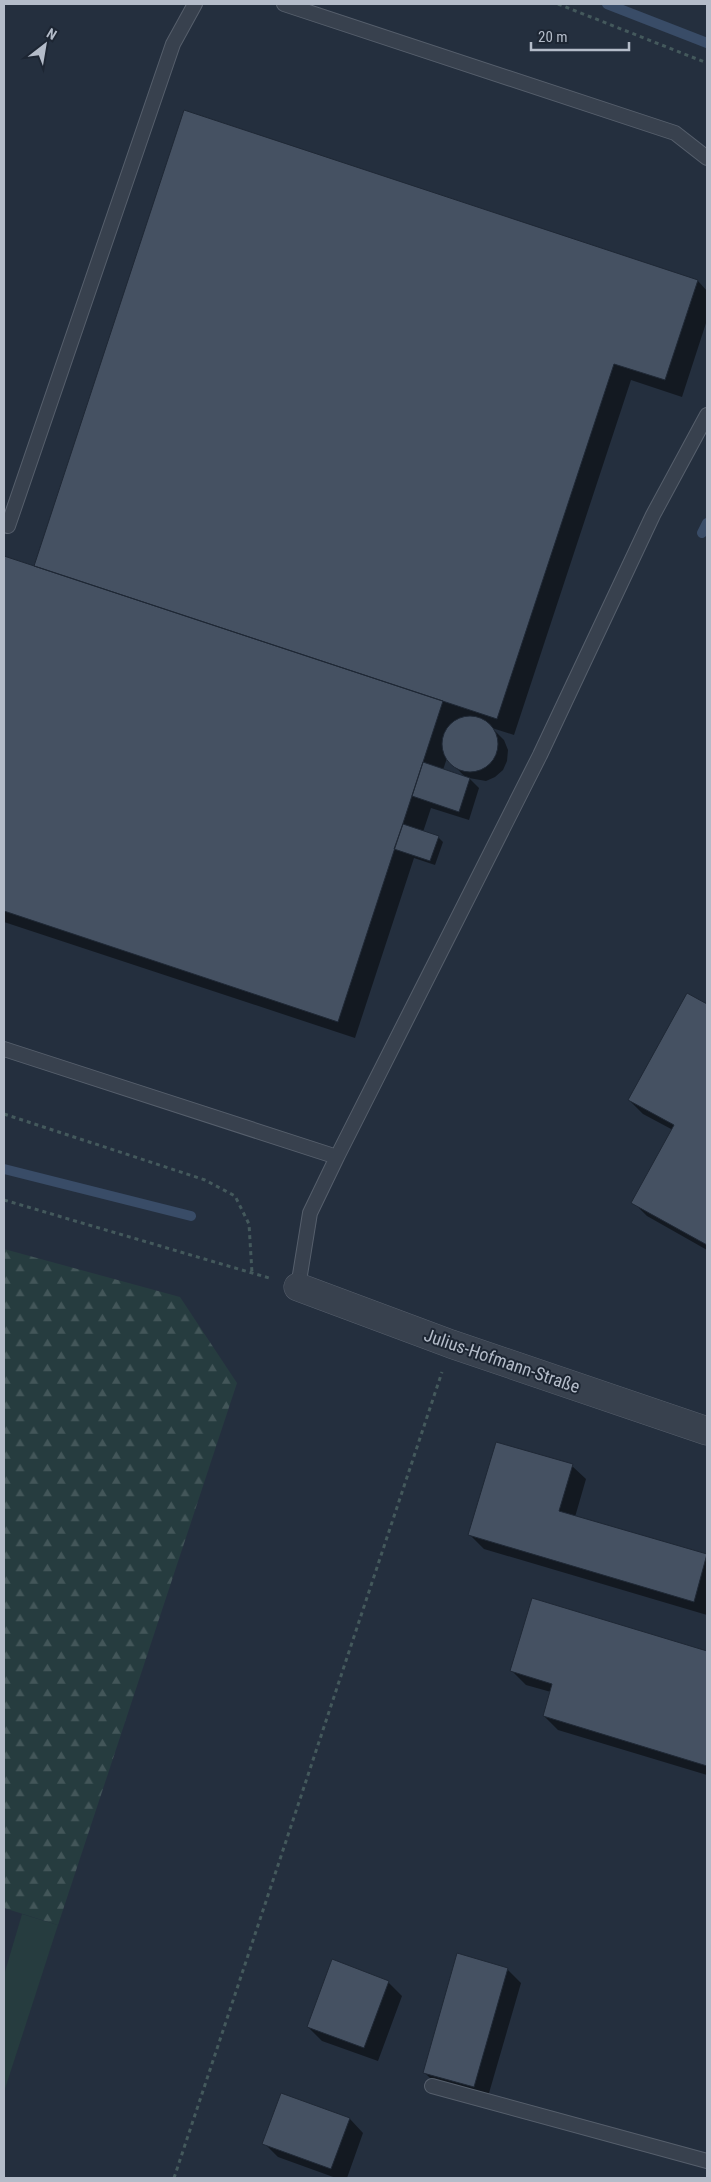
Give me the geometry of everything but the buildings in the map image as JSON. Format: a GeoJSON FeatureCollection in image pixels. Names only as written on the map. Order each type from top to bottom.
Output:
{"type":"FeatureCollection","features":[{"type":"Feature","properties":{"kind":"street","name":"Julius-Hofmann-Straße"},"geometry":{"type":"LineString","coordinates":[[298,1288],[451,1344],[707,1431]]}},
{"type":"Feature","properties":{"kind":"lane"},"geometry":{"type":"LineString","coordinates":[[4,524],[8,526],[173,44],[188,13],[195,4]]}},
{"type":"Feature","properties":{"kind":"lane"},"geometry":{"type":"LineString","coordinates":[[284,4],[675,134],[707,158]]}},
{"type":"Feature","properties":{"kind":"lane"},"geometry":{"type":"LineString","coordinates":[[298,1288],[310,1213],[540,755],[654,515],[707,414]]}},
{"type":"Feature","properties":{"kind":"lane"},"geometry":{"type":"LineString","coordinates":[[4,1049],[337,1157]]}},
{"type":"Feature","properties":{"kind":"lane"},"geometry":{"type":"LineString","coordinates":[[432,2086],[707,2161]]}},
{"type":"Feature","properties":{"kind":"path"},"geometry":{"type":"LineString","coordinates":[[558,4],[707,63]]}},
{"type":"Feature","properties":{"kind":"path"},"geometry":{"type":"LineString","coordinates":[[4,1114],[205,1180],[235,1196],[249,1224],[252,1273]]}},
{"type":"Feature","properties":{"kind":"path"},"geometry":{"type":"LineString","coordinates":[[4,1200],[298,1288]]}},
{"type":"Feature","properties":{"kind":"path"},"geometry":{"type":"LineString","coordinates":[[174,2178],[451,1344]]}},
{"type":"Feature","properties":{"kind":"green space"},"geometry":{"type":"Polygon","coordinates":[[[4,1249],[180,1297],[237,1383],[58,1925],[4,1908],[4,1249]]]}},
{"type":"Feature","properties":{"kind":"green space"},"geometry":{"type":"Polygon","coordinates":[[[22,1914],[58,1925],[4,2092],[4,1975],[22,1914]]]}},
{"type":"Feature","properties":{"kind":"waterway"},"geometry":{"type":"LineString","coordinates":[[607,4],[707,43]]}},
{"type":"Feature","properties":{"kind":"waterway"},"geometry":{"type":"LineString","coordinates":[[702,533],[707,523]]}},
{"type":"Feature","properties":{"kind":"waterway"},"geometry":{"type":"LineString","coordinates":[[4,1169],[191,1216]]}}]}
